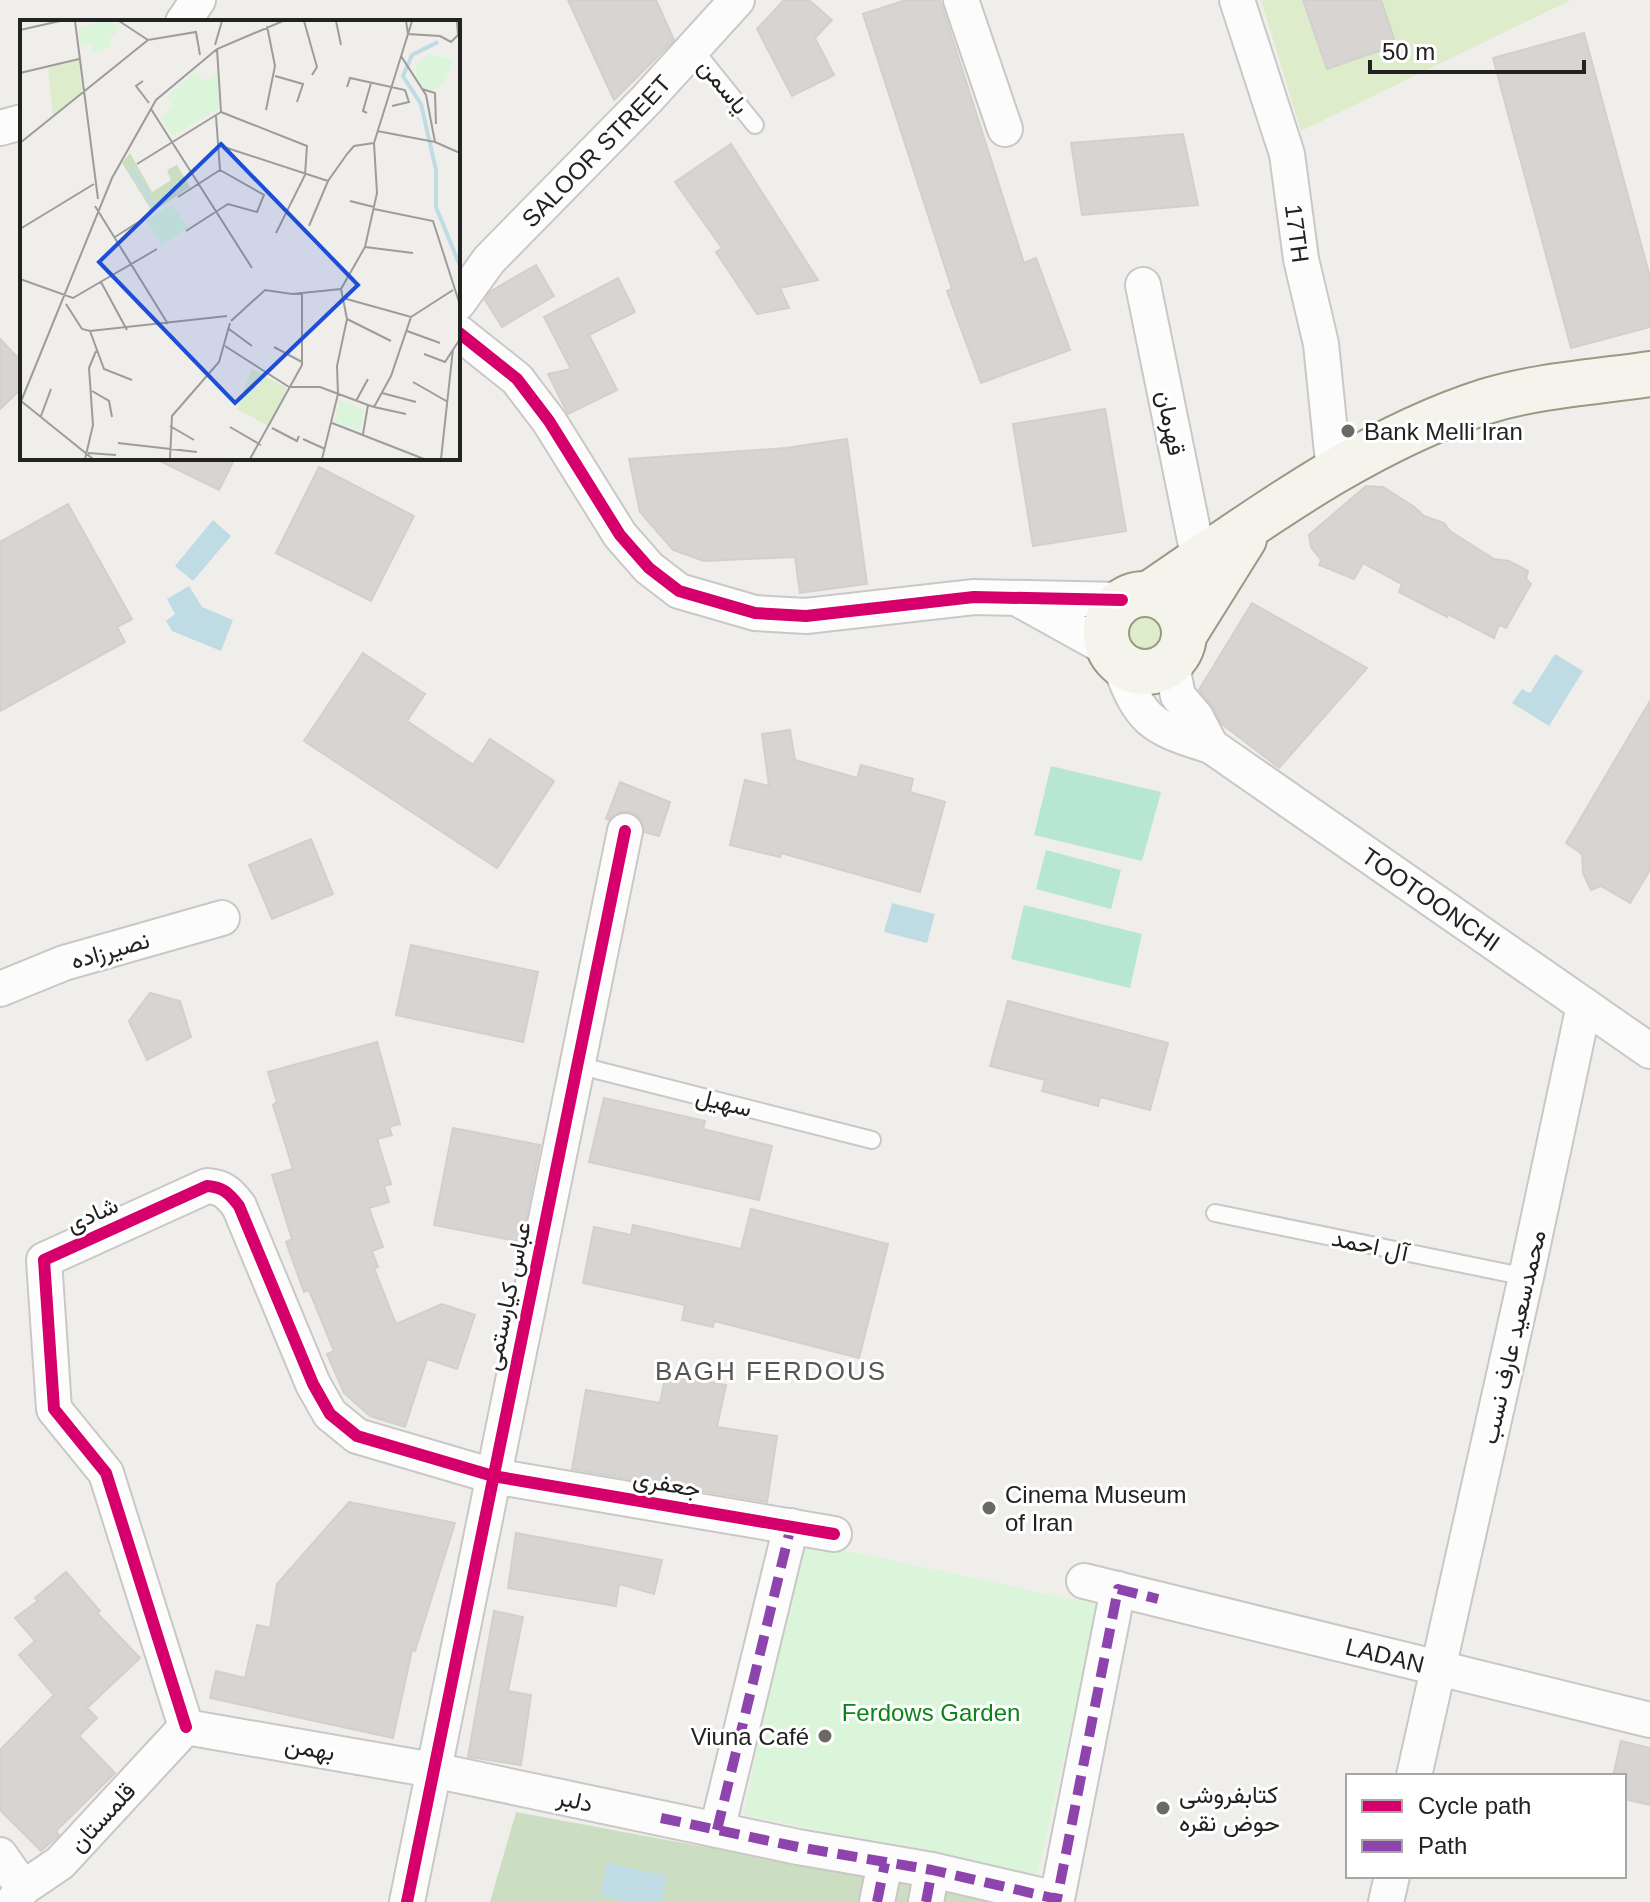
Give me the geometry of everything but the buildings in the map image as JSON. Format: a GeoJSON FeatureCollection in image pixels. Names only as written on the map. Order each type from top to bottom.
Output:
{"type":"FeatureCollection","features":[{"type":"Feature","properties":{"kind":"street","name":"SALOOR STREET"},"geometry":{"type":"LineString","coordinates":[[460,300],[489,260],[636,110],[737,0]]}},
{"type":"Feature","properties":{"kind":"street"},"geometry":{"type":"LineString","coordinates":[[961,0],[1005,129]]}},
{"type":"Feature","properties":{"kind":"street","name":"17TH"},"geometry":{"type":"LineString","coordinates":[[1237,0],[1287,154],[1301,259],[1321,344],[1334,472]]}},
{"type":"Feature","properties":{"kind":"street"},"geometry":{"type":"LineString","coordinates":[[0,128],[20,123]]}},
{"type":"Feature","properties":{"kind":"street","name":"قهرمان"},"geometry":{"type":"LineString","coordinates":[[1143,285],[1199,560]]}},
{"type":"Feature","properties":{"kind":"street"},"geometry":{"type":"LineString","coordinates":[[460,334],[517,379],[549,421],[620,535],[649,568],[679,591],[755,613],[806,616],[974,597],[1161,597],[1178,612],[1180,646],[1174,676],[1178,696],[1196,717],[1211,746]]}},
{"type":"Feature","properties":{"kind":"street"},"geometry":{"type":"LineString","coordinates":[[1211,746],[1176,735],[1150,721],[1132,699],[1106,629],[1108,617],[1334,472],[1415,429],[1488,401],[1548,388],[1650,374]]}},
{"type":"Feature","properties":{"kind":"street"},"geometry":{"type":"LineString","coordinates":[[1014,597],[1114,656],[1128,668],[1154,671],[1166,666],[1180,646],[1255,523]]}},
{"type":"Feature","properties":{"kind":"street","name":"TOOTOONCHI"},"geometry":{"type":"LineString","coordinates":[[1211,746],[1584,1005],[1648,1046]]}},
{"type":"Feature","properties":{"kind":"street","name":"عباس کیارستمی"},"geometry":{"type":"LineString","coordinates":[[407,1902],[625,831]]}},
{"type":"Feature","properties":{"kind":"street","name":"نصیرزاده"},"geometry":{"type":"LineString","coordinates":[[0,989],[64,963],[222,918]]}},
{"type":"Feature","properties":{"kind":"street","name":"محمدسعید عارف نسب"},"geometry":{"type":"LineString","coordinates":[[1414,1774],[1584,1005]]}},
{"type":"Feature","properties":{"kind":"street","name":"شادی"},"geometry":{"type":"LineString","coordinates":[[186,1727],[106,1473],[54,1409],[44,1260],[207,1186],[219,1187],[230,1194],[239,1206],[313,1384],[330,1414],[357,1436],[493,1476]]}},
{"type":"Feature","properties":{"kind":"street","name":"جعفری"},"geometry":{"type":"LineString","coordinates":[[493,1476],[834,1534]]}},
{"type":"Feature","properties":{"kind":"street"},"geometry":{"type":"LineString","coordinates":[[717,1830],[791,1526]]}},
{"type":"Feature","properties":{"kind":"street","name":"LADAN"},"geometry":{"type":"LineString","coordinates":[[1084,1581],[1650,1720]]}},
{"type":"Feature","properties":{"kind":"street"},"geometry":{"type":"LineString","coordinates":[[1061,1901],[1118,1589]]}},
{"type":"Feature","properties":{"kind":"street","name":"بهمن"},"geometry":{"type":"LineString","coordinates":[[186,1727],[433,1770]]}},
{"type":"Feature","properties":{"kind":"street","name":"قلمستان"},"geometry":{"type":"LineString","coordinates":[[18,1895],[60,1863],[186,1727]]}},
{"type":"Feature","properties":{"kind":"street","name":"دلبر"},"geometry":{"type":"LineString","coordinates":[[433,1770],[885,1863],[929,1886],[1061,1901]]}},
{"type":"Feature","properties":{"kind":"street"},"geometry":{"type":"LineString","coordinates":[[0,1855],[18,1895]]}},
{"type":"Feature","properties":{"kind":"street"},"geometry":{"type":"LineString","coordinates":[[877,1902],[885,1863]]}},
{"type":"Feature","properties":{"kind":"street"},"geometry":{"type":"LineString","coordinates":[[1386,1902],[1392,1878]]}},
{"type":"Feature","properties":{"kind":"lane","name":"یاسمن"},"geometry":{"type":"LineString","coordinates":[[693,48],[755,125]]}},
{"type":"Feature","properties":{"kind":"lane","name":"سهیل"},"geometry":{"type":"LineString","coordinates":[[577,1065],[872,1140]]}},
{"type":"Feature","properties":{"kind":"lane","name":"آل احمد"},"geometry":{"type":"LineString","coordinates":[[1215,1213],[1526,1277]]}},
{"type":"Feature","properties":{"kind":"green space"},"geometry":{"type":"Polygon","coordinates":[[[1261,0],[1571,0],[1301,131],[1261,0]]]}},
{"type":"Feature","properties":{"kind":"green space"},"geometry":{"type":"Polygon","coordinates":[[[1125,608],[1164,608],[1172,616],[1167,655],[1147,664],[1128,659],[1114,628],[1125,608]]]}},
{"type":"Feature","properties":{"kind":"green space"},"geometry":{"type":"Polygon","coordinates":[[[1051,766],[1161,792],[1142,861],[1034,835],[1051,766]]]}},
{"type":"Feature","properties":{"kind":"green space"},"geometry":{"type":"Polygon","coordinates":[[[1046,850],[1121,870],[1111,909],[1036,889],[1046,850]]]}},
{"type":"Feature","properties":{"kind":"green space"},"geometry":{"type":"Polygon","coordinates":[[[1024,905],[1142,934],[1130,988],[1011,959],[1024,905]]]}},
{"type":"Feature","properties":{"kind":"green space","name":"Ferdows Garden"},"geometry":{"type":"Polygon","coordinates":[[[797,1540],[1099,1605],[1037,1875],[744,1815],[797,1540]]]}},
{"type":"Feature","properties":{"kind":"green space"},"geometry":{"type":"Polygon","coordinates":[[[516,1812],[1002,1902],[490,1902],[516,1812]]]}},
{"type":"Feature","properties":{"kind":"water"},"geometry":{"type":"Polygon","coordinates":[[[213,520],[231,536],[193,581],[175,566],[213,520]]]}},
{"type":"Feature","properties":{"kind":"water"},"geometry":{"type":"Polygon","coordinates":[[[189,586],[202,607],[233,620],[221,651],[172,631],[166,621],[175,614],[167,599],[189,586]]]}},
{"type":"Feature","properties":{"kind":"water"},"geometry":{"type":"Polygon","coordinates":[[[1555,654],[1583,671],[1549,726],[1512,703],[1522,689],[1530,693],[1555,654]]]}},
{"type":"Feature","properties":{"kind":"water"},"geometry":{"type":"Polygon","coordinates":[[[892,903],[935,914],[927,943],[884,932],[892,903]]]}},
{"type":"Feature","properties":{"kind":"water"},"geometry":{"type":"Polygon","coordinates":[[[607,1863],[667,1876],[661,1902],[629,1902],[600,1895],[607,1863]]]}},
{"type":"Feature","properties":{"kind":"marked path"},"geometry":{"type":"LineString","coordinates":[[717,1830],[791,1526]]}},
{"type":"Feature","properties":{"kind":"marked path"},"geometry":{"type":"LineString","coordinates":[[661,1818],[798,1847],[932,1870],[1057,1899],[1118,1589],[1158,1599]]}},
{"type":"Feature","properties":{"kind":"marked path"},"geometry":{"type":"LineString","coordinates":[[877,1902],[885,1863]]}},
{"type":"Feature","properties":{"kind":"marked path"},"geometry":{"type":"LineString","coordinates":[[926,1902],[932,1870]]}},
{"type":"Feature","properties":{"kind":"cycle path"},"geometry":{"type":"LineString","coordinates":[[460,334],[517,379],[549,421],[620,535],[649,568],[679,591],[755,613],[806,616],[974,597],[1122,600]]}},
{"type":"Feature","properties":{"kind":"cycle path"},"geometry":{"type":"LineString","coordinates":[[407,1902],[625,831]]}},
{"type":"Feature","properties":{"kind":"cycle path"},"geometry":{"type":"LineString","coordinates":[[186,1727],[106,1473],[54,1409],[44,1260],[207,1186],[225,1192],[239,1206],[313,1384],[330,1414],[357,1436],[493,1476],[834,1534]]}},
{"type":"Feature","properties":{"kind":"place","name":"Bank Melli Iran"},"geometry":{"type":"Point","coordinates":[1348,431]}},
{"type":"Feature","properties":{"kind":"place","name":"Cinema Museum of Iran"},"geometry":{"type":"Point","coordinates":[989,1508]}},
{"type":"Feature","properties":{"kind":"place","name":"Viuna Café"},"geometry":{"type":"Point","coordinates":[825,1736]}},
{"type":"Feature","properties":{"kind":"place","name":"کتابفروشی حوض نقره"},"geometry":{"type":"Point","coordinates":[1163,1808]}},
{"type":"Feature","properties":{"kind":"district","name":"BAGH FERDOUS"},"geometry":{"type":"Point","coordinates":[771,1371]}}]}
